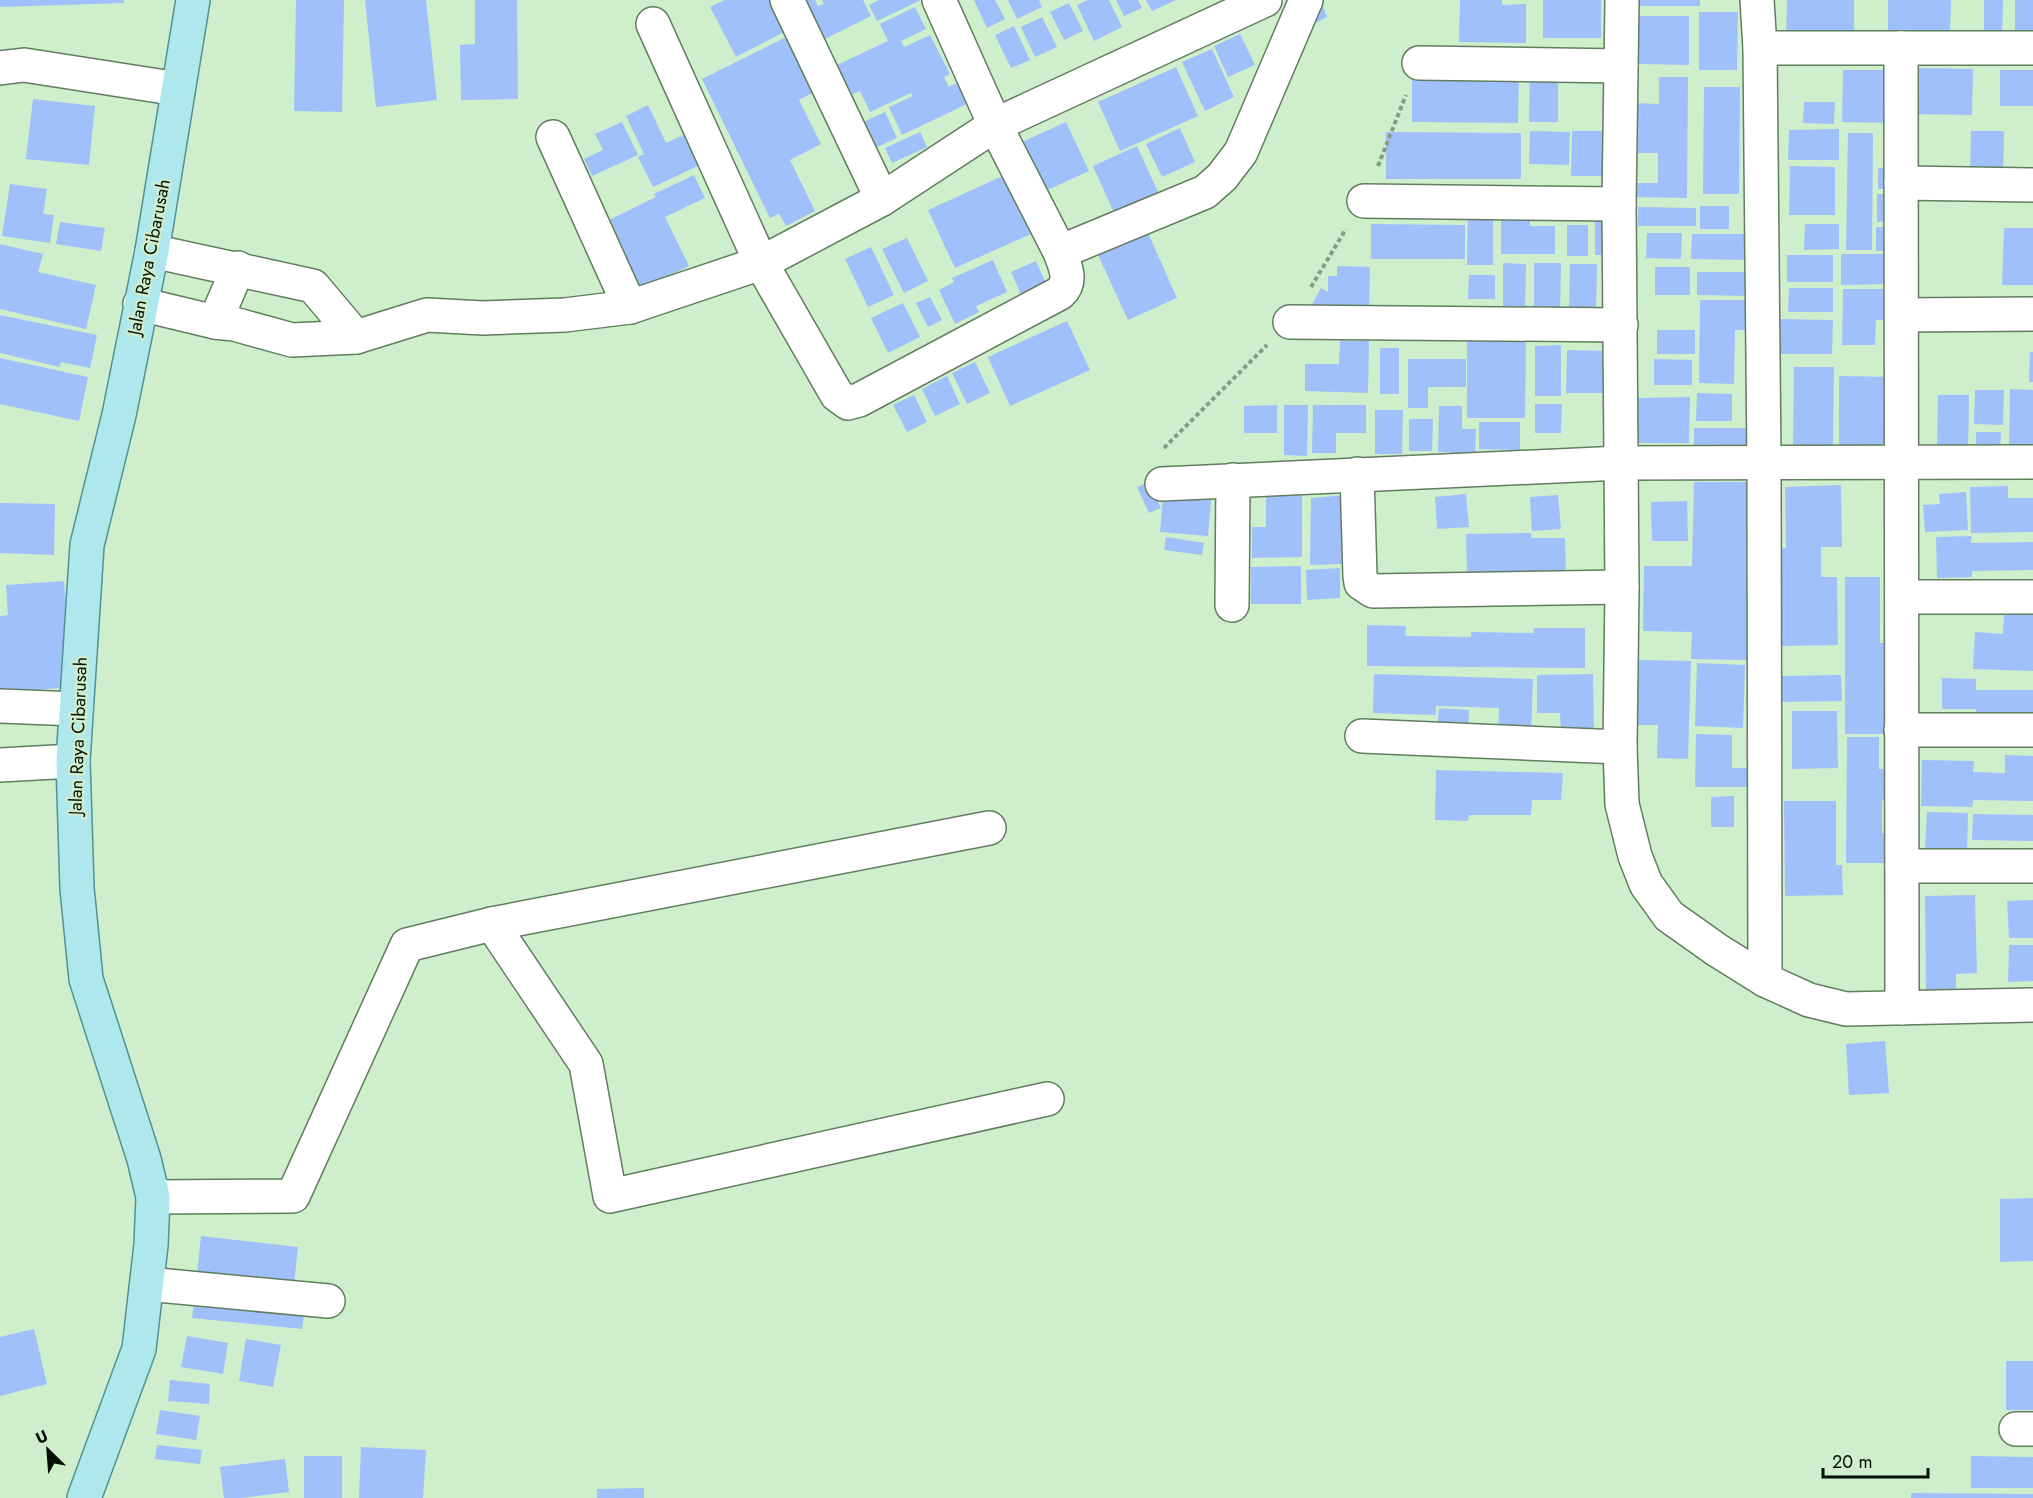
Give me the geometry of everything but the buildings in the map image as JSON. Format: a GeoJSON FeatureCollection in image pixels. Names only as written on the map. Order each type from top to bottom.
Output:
{"type":"FeatureCollection","features":[{"type":"Feature","properties":{"kind":"main road","name":"Jalan Raya Cibarusah"},"geometry":{"type":"LineString","coordinates":[[84,1498],[139,1349],[147,1284],[153,1197],[144,1160],[86,979],[77,888],[73,762],[87,545],[119,415],[152,251],[193,0]]}},
{"type":"Feature","properties":{"kind":"street"},"geometry":{"type":"LineString","coordinates":[[787,0],[882,199]]}},
{"type":"Feature","properties":{"kind":"street"},"geometry":{"type":"LineString","coordinates":[[653,24],[761,263],[837,395],[848,403],[859,400],[1060,293],[1068,278],[1060,252],[995,125],[939,0]]}},
{"type":"Feature","properties":{"kind":"street"},"geometry":{"type":"LineString","coordinates":[[140,304],[215,322],[234,324],[292,340],[356,337],[427,315],[483,318],[565,315],[630,307],[761,263],[882,199],[995,125],[1265,0]]}},
{"type":"Feature","properties":{"kind":"street"},"geometry":{"type":"LineString","coordinates":[[1060,252],[1205,192],[1222,177],[1241,152],[1306,0]]}},
{"type":"Feature","properties":{"kind":"street"},"geometry":{"type":"LineString","coordinates":[[1622,0],[1619,204],[1622,463],[1620,747],[1623,804],[1635,856],[1646,885],[1670,916],[1717,950],[1765,980],[1809,1000],[1846,1009],[2033,1005]]}},
{"type":"Feature","properties":{"kind":"street"},"geometry":{"type":"LineString","coordinates":[[1757,0],[1760,48],[1764,463],[1765,980]]}},
{"type":"Feature","properties":{"kind":"street"},"geometry":{"type":"LineString","coordinates":[[1760,48],[2033,48]]}},
{"type":"Feature","properties":{"kind":"street"},"geometry":{"type":"LineString","coordinates":[[1901,48],[1902,1008]]}},
{"type":"Feature","properties":{"kind":"street"},"geometry":{"type":"LineString","coordinates":[[1419,63],[1621,66]]}},
{"type":"Feature","properties":{"kind":"street"},"geometry":{"type":"LineString","coordinates":[[3,74],[24,65],[178,89]]}},
{"type":"Feature","properties":{"kind":"street"},"geometry":{"type":"LineString","coordinates":[[554,137],[630,307]]}},
{"type":"Feature","properties":{"kind":"street"},"geometry":{"type":"LineString","coordinates":[[1901,183],[2033,185]]}},
{"type":"Feature","properties":{"kind":"street"},"geometry":{"type":"LineString","coordinates":[[1364,201],[1619,204]]}},
{"type":"Feature","properties":{"kind":"street"},"geometry":{"type":"LineString","coordinates":[[152,251],[313,286],[356,337]]}},
{"type":"Feature","properties":{"kind":"street"},"geometry":{"type":"LineString","coordinates":[[215,322],[238,268]]}},
{"type":"Feature","properties":{"kind":"street"},"geometry":{"type":"LineString","coordinates":[[1902,315],[2033,314]]}},
{"type":"Feature","properties":{"kind":"street"},"geometry":{"type":"LineString","coordinates":[[1290,322],[1621,325]]}},
{"type":"Feature","properties":{"kind":"street"},"geometry":{"type":"LineString","coordinates":[[1162,484],[1622,463],[2033,462]]}},
{"type":"Feature","properties":{"kind":"street"},"geometry":{"type":"LineString","coordinates":[[1357,474],[1360,576],[1361,583],[1373,591],[1622,587]]}},
{"type":"Feature","properties":{"kind":"street"},"geometry":{"type":"LineString","coordinates":[[1232,605],[1233,480]]}},
{"type":"Feature","properties":{"kind":"street"},"geometry":{"type":"LineString","coordinates":[[1902,597],[2033,597]]}},
{"type":"Feature","properties":{"kind":"street"},"geometry":{"type":"LineString","coordinates":[[0,706],[76,709]]}},
{"type":"Feature","properties":{"kind":"street"},"geometry":{"type":"LineString","coordinates":[[1901,730],[2033,729]]}},
{"type":"Feature","properties":{"kind":"street"},"geometry":{"type":"LineString","coordinates":[[1362,736],[1620,747]]}},
{"type":"Feature","properties":{"kind":"street"},"geometry":{"type":"LineString","coordinates":[[0,765],[73,762]]}},
{"type":"Feature","properties":{"kind":"street"},"geometry":{"type":"LineString","coordinates":[[153,1197],[293,1196],[406,945],[492,924],[989,828]]}},
{"type":"Feature","properties":{"kind":"street"},"geometry":{"type":"LineString","coordinates":[[1902,866],[2033,866]]}},
{"type":"Feature","properties":{"kind":"street"},"geometry":{"type":"LineString","coordinates":[[492,924],[586,1064],[610,1196],[1047,1099]]}},
{"type":"Feature","properties":{"kind":"street"},"geometry":{"type":"LineString","coordinates":[[147,1284],[328,1301]]}},
{"type":"Feature","properties":{"kind":"path"},"geometry":{"type":"LineString","coordinates":[[1162,484],[1152,461],[1290,322],[1364,201],[1419,63]]}}]}
